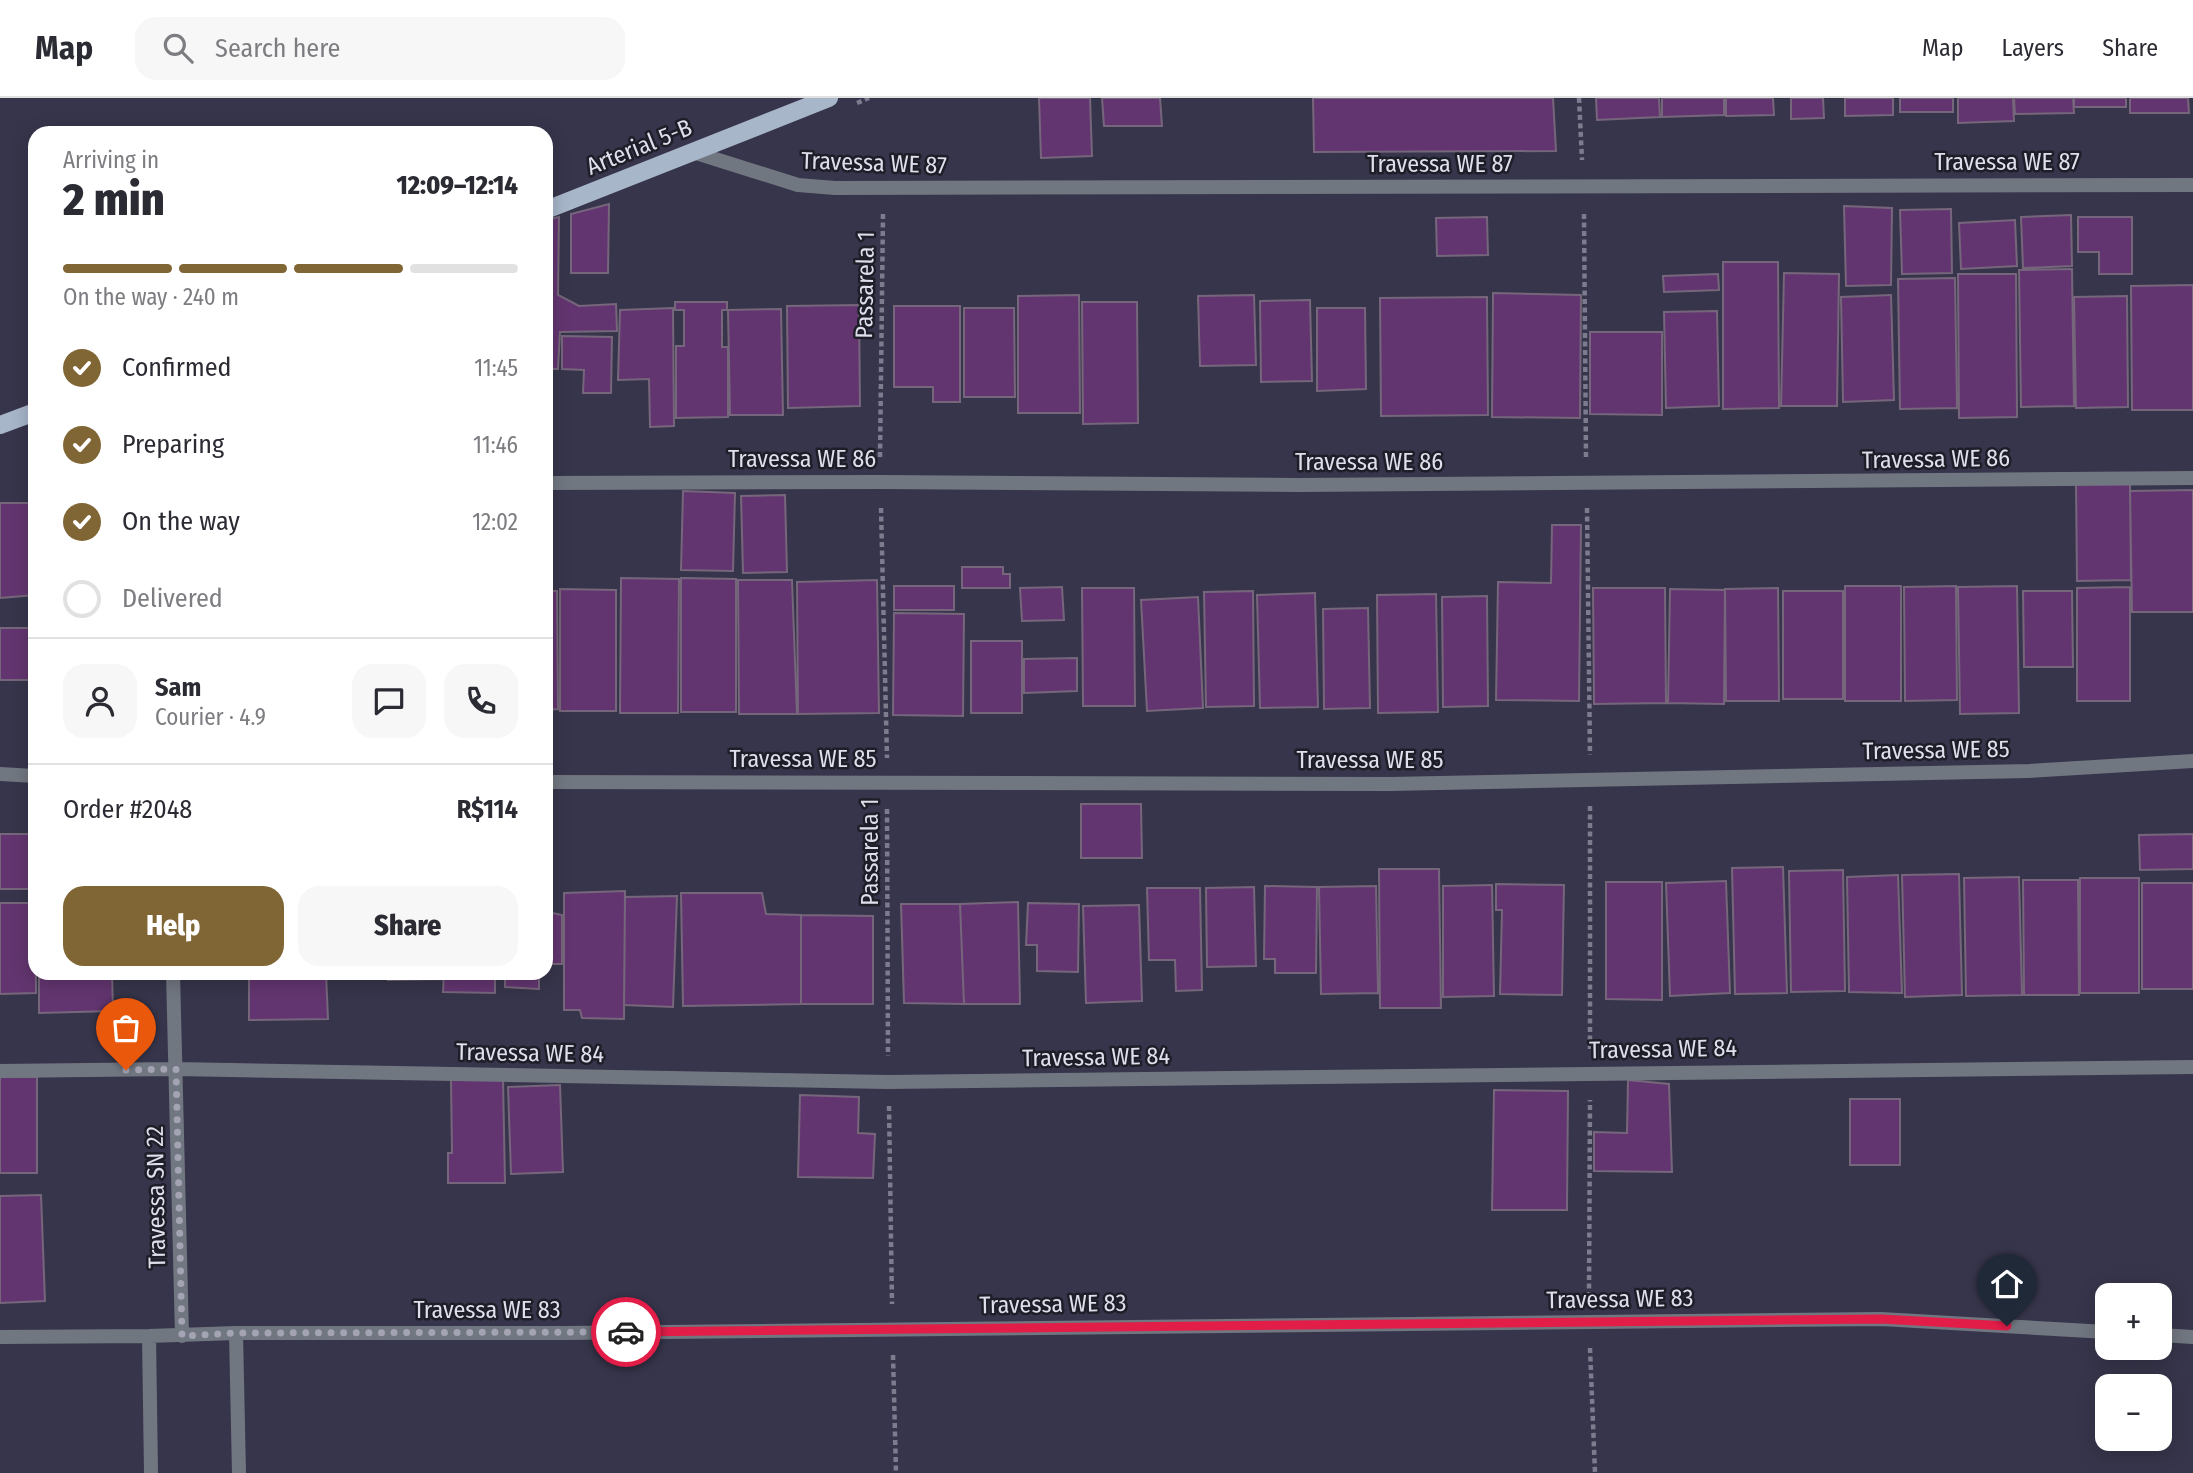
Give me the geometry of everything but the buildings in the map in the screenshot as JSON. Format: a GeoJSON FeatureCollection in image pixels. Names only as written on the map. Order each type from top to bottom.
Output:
{"type":"FeatureCollection","features":[{"type":"Feature","properties":{"kind":"main road","name":"Arterial 5-B"},"geometry":{"type":"LineString","coordinates":[[553,207],[829,98]]}},
{"type":"Feature","properties":{"kind":"main road"},"geometry":{"type":"LineString","coordinates":[[0,425],[28,415]]}},
{"type":"Feature","properties":{"kind":"street","name":"Travessa WE 87"},"geometry":{"type":"LineString","coordinates":[[693,152],[797,186],[884,189],[2193,185]]}},
{"type":"Feature","properties":{"kind":"street","name":"Travessa WE 86"},"geometry":{"type":"LineString","coordinates":[[553,483],[1298,485],[2193,478]]}},
{"type":"Feature","properties":{"kind":"street","name":"Travessa WE 85"},"geometry":{"type":"LineString","coordinates":[[553,782],[1390,784],[2029,771],[2193,761]]}},
{"type":"Feature","properties":{"kind":"street"},"geometry":{"type":"LineString","coordinates":[[0,774],[28,775]]}},
{"type":"Feature","properties":{"kind":"street","name":"Travessa SN 22"},"geometry":{"type":"LineString","coordinates":[[173,980],[182,1336]]}},
{"type":"Feature","properties":{"kind":"street","name":"Travessa WE 84"},"geometry":{"type":"LineString","coordinates":[[0,1071],[176,1069],[888,1082],[2193,1067]]}},
{"type":"Feature","properties":{"kind":"street","name":"Travessa WE 83"},"geometry":{"type":"LineString","coordinates":[[0,1337],[1881,1319],[2095,1331]]}},
{"type":"Feature","properties":{"kind":"street"},"geometry":{"type":"LineString","coordinates":[[236,1333],[239,1473]]}},
{"type":"Feature","properties":{"kind":"street"},"geometry":{"type":"LineString","coordinates":[[149,1336],[151,1473]]}},
{"type":"Feature","properties":{"kind":"street"},"geometry":{"type":"LineString","coordinates":[[2172,1336],[2193,1337]]}},
{"type":"Feature","properties":{"kind":"path","name":"Passarela 1"},"geometry":{"type":"LineString","coordinates":[[884,189],[880,482],[887,782],[888,1082],[896,1473]]}},
{"type":"Feature","properties":{"kind":"way so far"},"geometry":{"type":"LineString","coordinates":[[126,1070],[176,1069],[182,1336],[236,1333],[626,1332]]}},
{"type":"Feature","properties":{"kind":"route"},"geometry":{"type":"LineString","coordinates":[[626,1332],[1881,1319],[2007,1326]]}}]}
